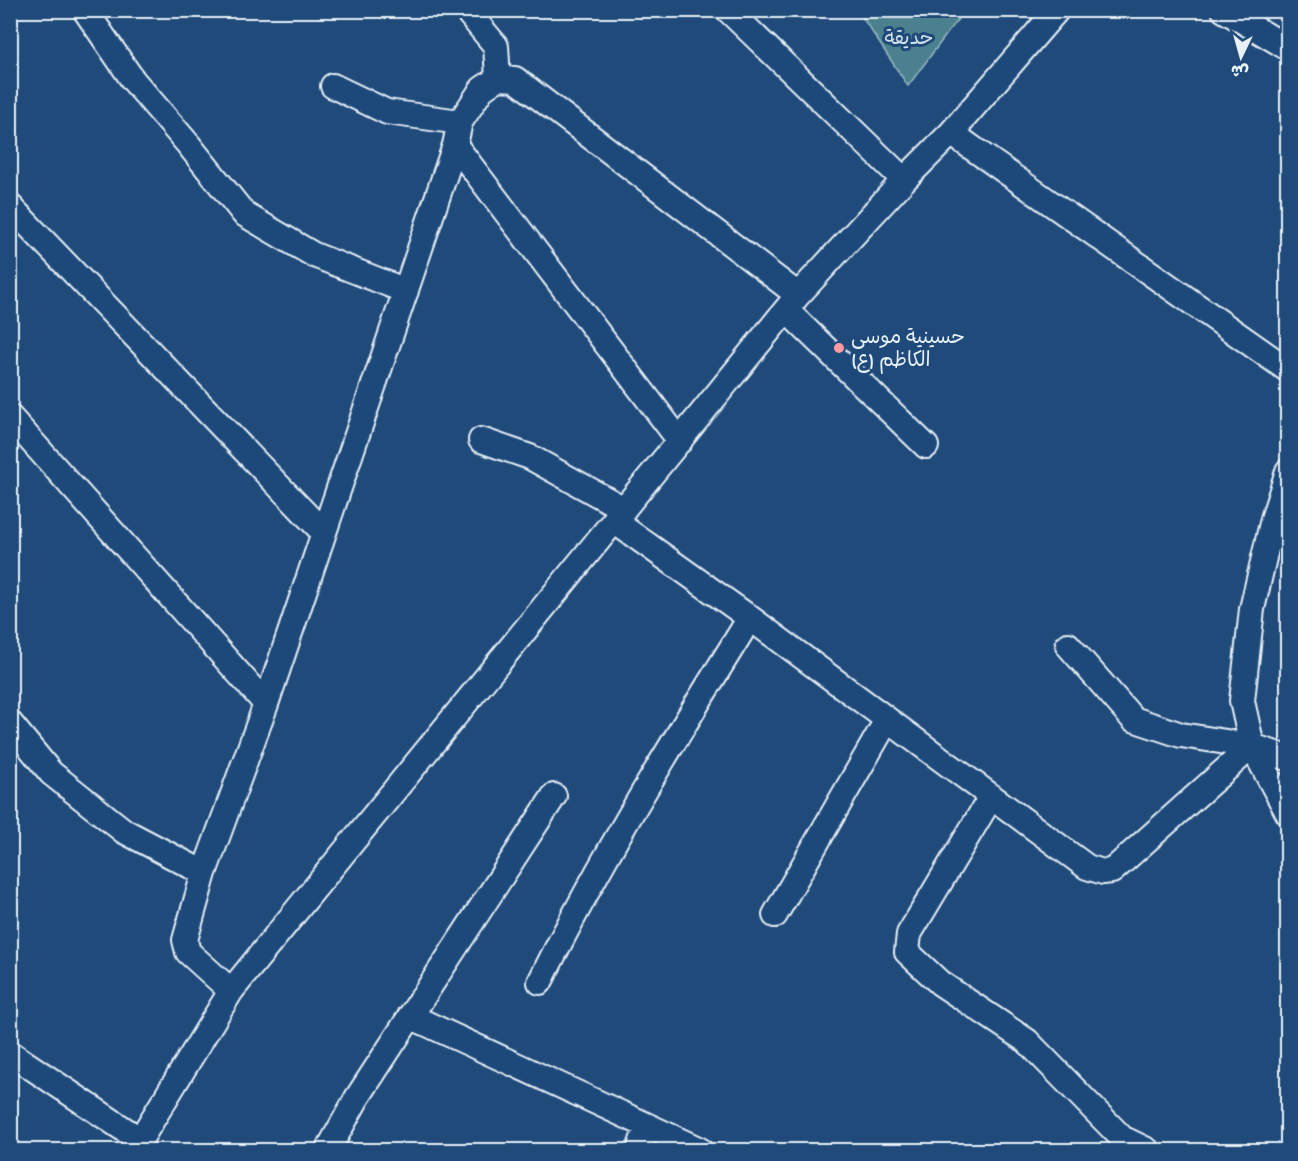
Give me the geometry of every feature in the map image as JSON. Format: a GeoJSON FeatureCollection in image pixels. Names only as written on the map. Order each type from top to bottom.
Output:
{"type":"FeatureCollection","features":[{"type":"Feature","properties":{"kind":"street"},"geometry":{"type":"LineString","coordinates":[[85,10],[133,80],[244,214],[314,255],[406,291]]}},
{"type":"Feature","properties":{"kind":"street"},"geometry":{"type":"LineString","coordinates":[[466,10],[496,46],[498,78]]}},
{"type":"Feature","properties":{"kind":"street"},"geometry":{"type":"LineString","coordinates":[[728,10],[904,180]]}},
{"type":"Feature","properties":{"kind":"street"},"geometry":{"type":"LineString","coordinates":[[10,1053],[138,1145],[231,991],[792,303],[904,180],[951,133],[1057,10]]}},
{"type":"Feature","properties":{"kind":"street"},"geometry":{"type":"LineString","coordinates":[[1224,10],[1287,48]]}},
{"type":"Feature","properties":{"kind":"street"},"geometry":{"type":"LineString","coordinates":[[231,991],[188,952],[185,939],[204,873],[266,704],[455,145],[460,122],[482,89],[498,78],[515,79],[792,303],[926,446]]}},
{"type":"Feature","properties":{"kind":"street"},"geometry":{"type":"LineString","coordinates":[[333,86],[387,112],[460,122]]}},
{"type":"Feature","properties":{"kind":"street"},"geometry":{"type":"LineString","coordinates":[[951,133],[1287,370]]}},
{"type":"Feature","properties":{"kind":"street"},"geometry":{"type":"LineString","coordinates":[[455,145],[680,441]]}},
{"type":"Feature","properties":{"kind":"street"},"geometry":{"type":"LineString","coordinates":[[10,206],[323,532]]}},
{"type":"Feature","properties":{"kind":"street"},"geometry":{"type":"LineString","coordinates":[[11,419],[266,704]]}},
{"type":"Feature","properties":{"kind":"street"},"geometry":{"type":"LineString","coordinates":[[481,440],[530,457],[619,515],[750,618],[1087,867],[1103,872],[1112,871],[1252,746]]}},
{"type":"Feature","properties":{"kind":"street"},"geometry":{"type":"LineString","coordinates":[[1287,471],[1252,609],[1242,701],[1252,746],[1287,813]]}},
{"type":"Feature","properties":{"kind":"street"},"geometry":{"type":"LineString","coordinates":[[540,982],[561,938],[648,783],[750,618]]}},
{"type":"Feature","properties":{"kind":"street"},"geometry":{"type":"LineString","coordinates":[[1068,645],[1133,719],[1181,735],[1252,746],[1287,758]]}},
{"type":"Feature","properties":{"kind":"street"},"geometry":{"type":"LineString","coordinates":[[775,915],[887,720]]}},
{"type":"Feature","properties":{"kind":"street"},"geometry":{"type":"LineString","coordinates":[[10,723],[51,773],[124,831],[204,873]]}},
{"type":"Feature","properties":{"kind":"street"},"geometry":{"type":"LineString","coordinates":[[328,1150],[357,1098],[554,796]]}},
{"type":"Feature","properties":{"kind":"street"},"geometry":{"type":"LineString","coordinates":[[991,797],[909,934],[907,952],[940,983],[1027,1041],[1122,1138],[1147,1150]]}},
{"type":"Feature","properties":{"kind":"street"},"geometry":{"type":"LineString","coordinates":[[410,1016],[700,1150]]}},
{"type":"Feature","properties":{"kind":"street"},"geometry":{"type":"LineString","coordinates":[[639,1150],[648,1126]]}},
{"type":"Feature","properties":{"kind":"green space","name":"حديقة"},"geometry":{"type":"Polygon","coordinates":[[[858,11],[964,11],[908,86],[858,11]]]}},
{"type":"Feature","properties":{"kind":"place","name":"حسينية موسى الكاظم (ع)"},"geometry":{"type":"Point","coordinates":[839,348]}}]}
